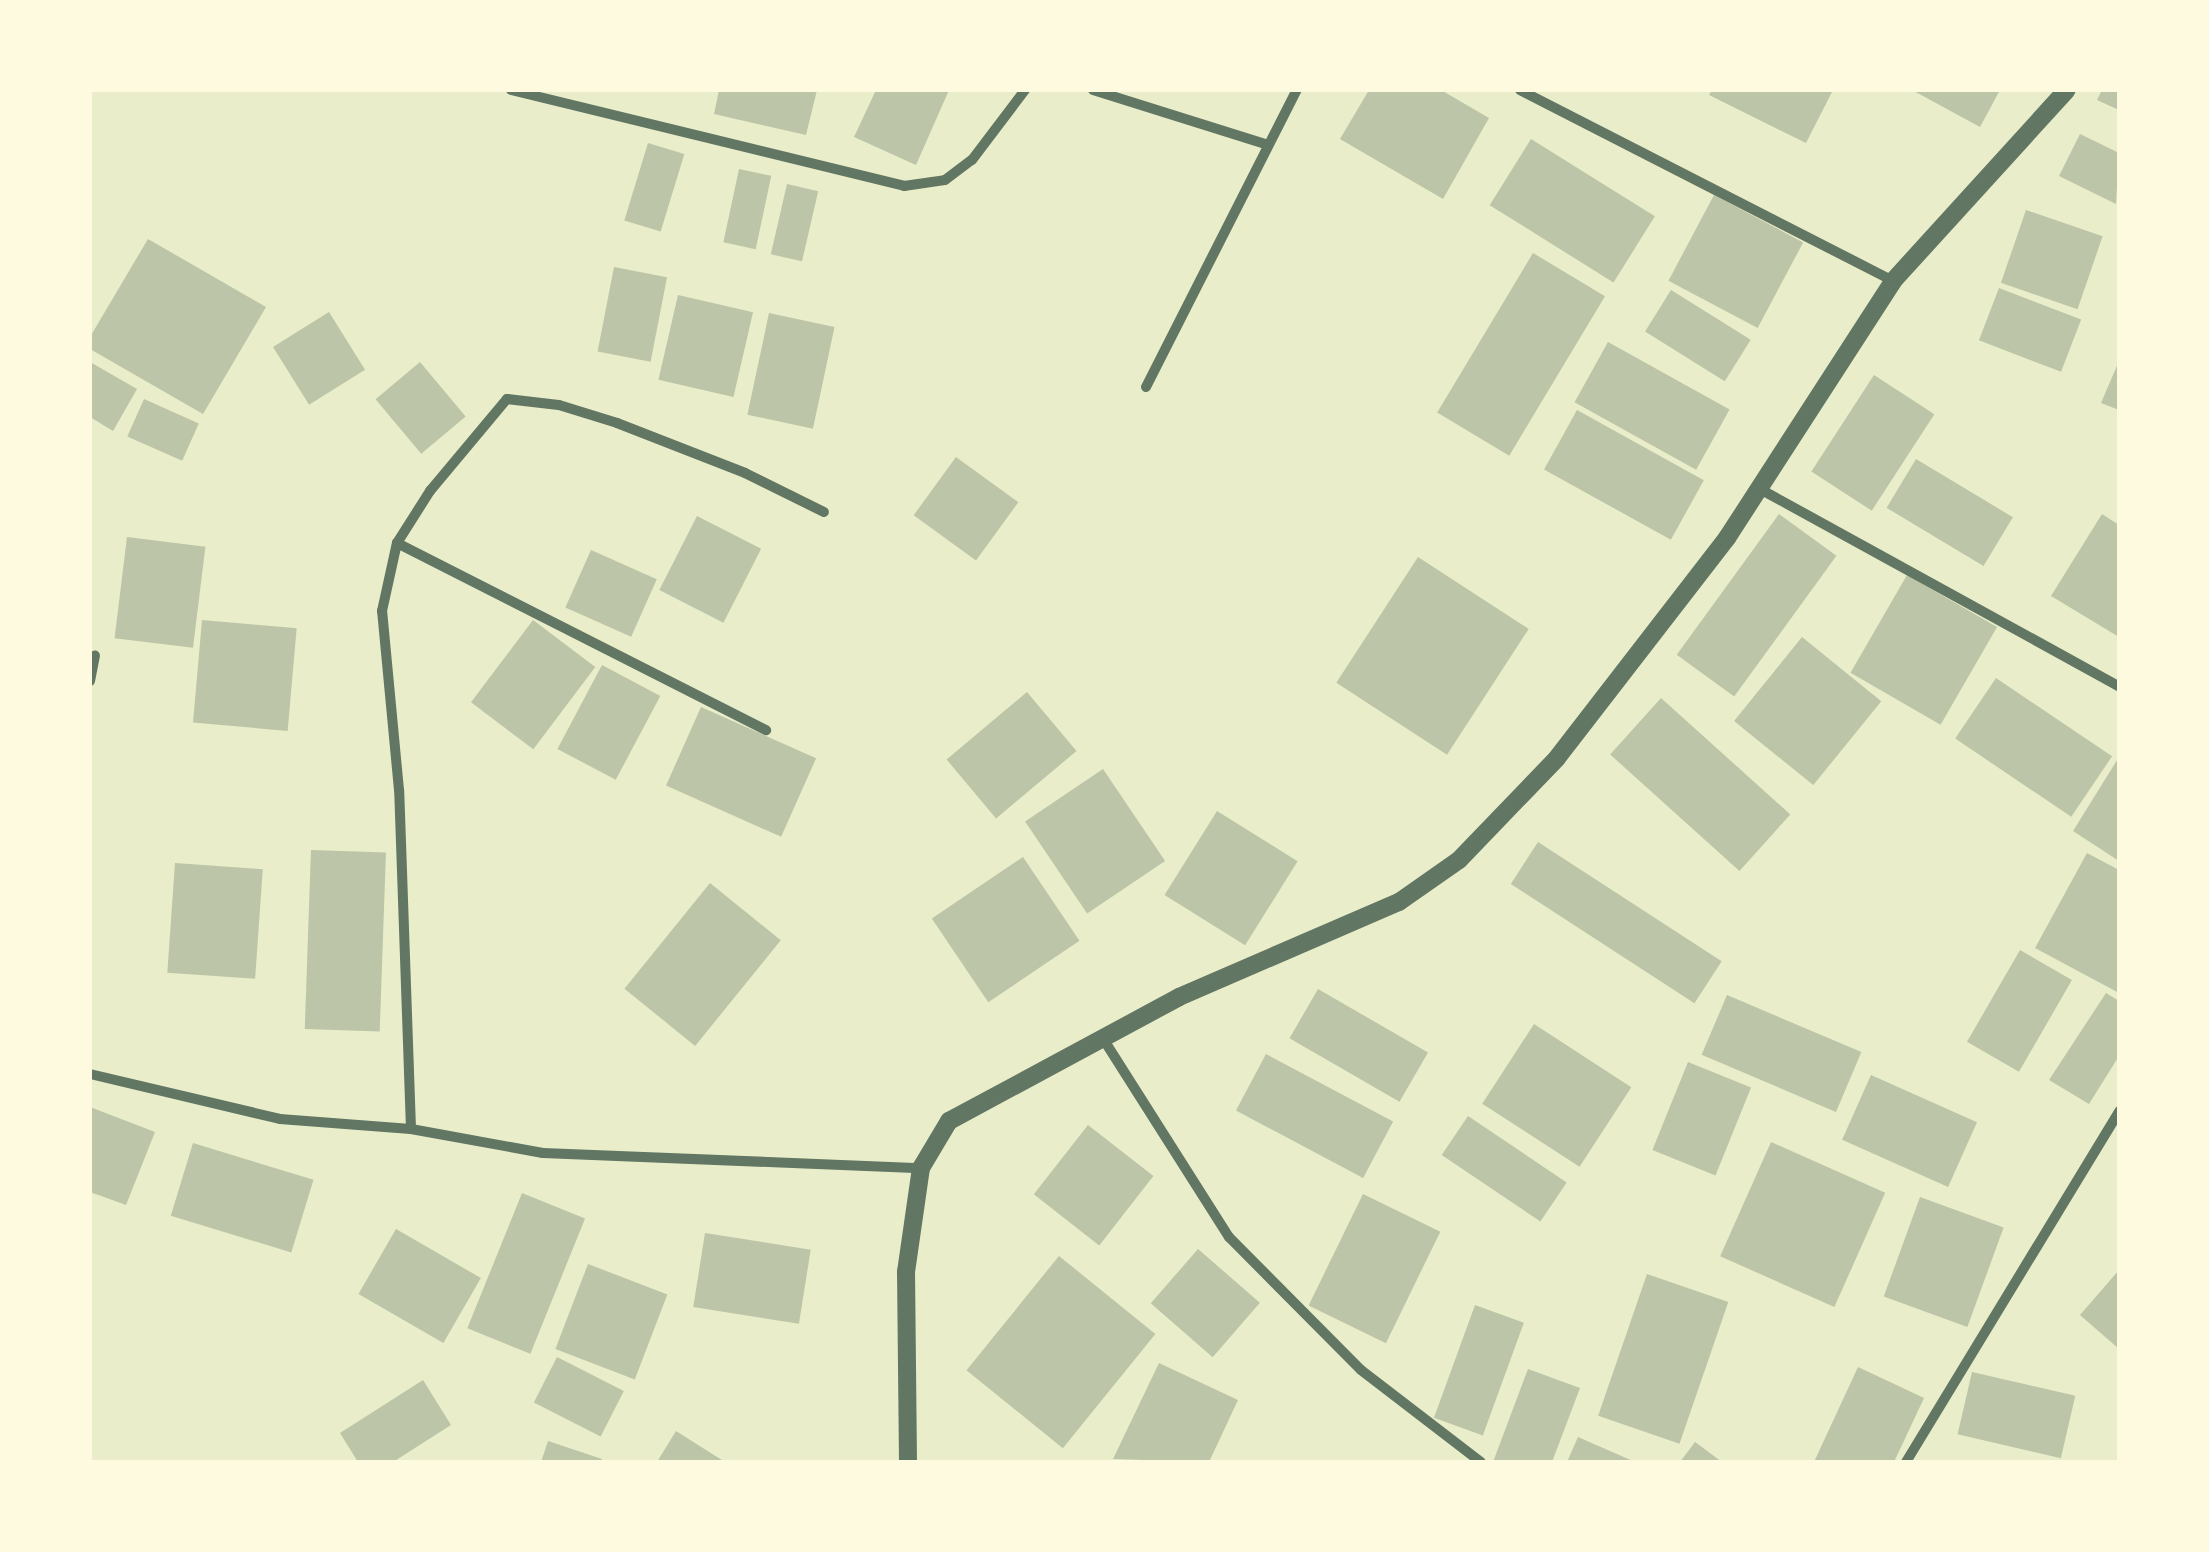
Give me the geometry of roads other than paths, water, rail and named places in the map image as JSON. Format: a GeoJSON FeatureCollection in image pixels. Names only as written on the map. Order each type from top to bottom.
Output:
{"type":"FeatureCollection","features":[{"type":"Feature","properties":{"kind":"street"},"geometry":{"type":"LineString","coordinates":[[512,90],[904,186],[945,180],[972,160],[1025,90]]}},
{"type":"Feature","properties":{"kind":"street"},"geometry":{"type":"LineString","coordinates":[[1094,90],[1268,144]]}},
{"type":"Feature","properties":{"kind":"street"},"geometry":{"type":"LineString","coordinates":[[1146,387],[1297,90]]}},
{"type":"Feature","properties":{"kind":"street"},"geometry":{"type":"LineString","coordinates":[[1520,90],[1893,281]]}},
{"type":"Feature","properties":{"kind":"street"},"geometry":{"type":"LineString","coordinates":[[908,1462],[906,1272],[920,1168],[949,1121],[1101,1036],[1399,902],[1459,860],[1557,758],[1760,489],[1893,281],[2067,90]]}},
{"type":"Feature","properties":{"kind":"street"},"geometry":{"type":"LineString","coordinates":[[411,1128],[399,790],[382,611],[397,542],[477,429],[507,399],[559,405],[617,423],[745,472],[824,512]]}},
{"type":"Feature","properties":{"kind":"street"},"geometry":{"type":"LineString","coordinates":[[1760,489],[2119,686]]}},
{"type":"Feature","properties":{"kind":"street"},"geometry":{"type":"LineString","coordinates":[[397,542],[766,730]]}},
{"type":"Feature","properties":{"kind":"street"},"geometry":{"type":"LineString","coordinates":[[90,681],[95,656]]}},
{"type":"Feature","properties":{"kind":"street"},"geometry":{"type":"LineString","coordinates":[[1101,1036],[1229,1237],[1361,1370],[1482,1462]]}},
{"type":"Feature","properties":{"kind":"street"},"geometry":{"type":"LineString","coordinates":[[90,1074],[280,1120],[411,1128],[543,1152],[920,1168]]}},
{"type":"Feature","properties":{"kind":"street"},"geometry":{"type":"LineString","coordinates":[[1906,1462],[2119,1111]]}}]}
